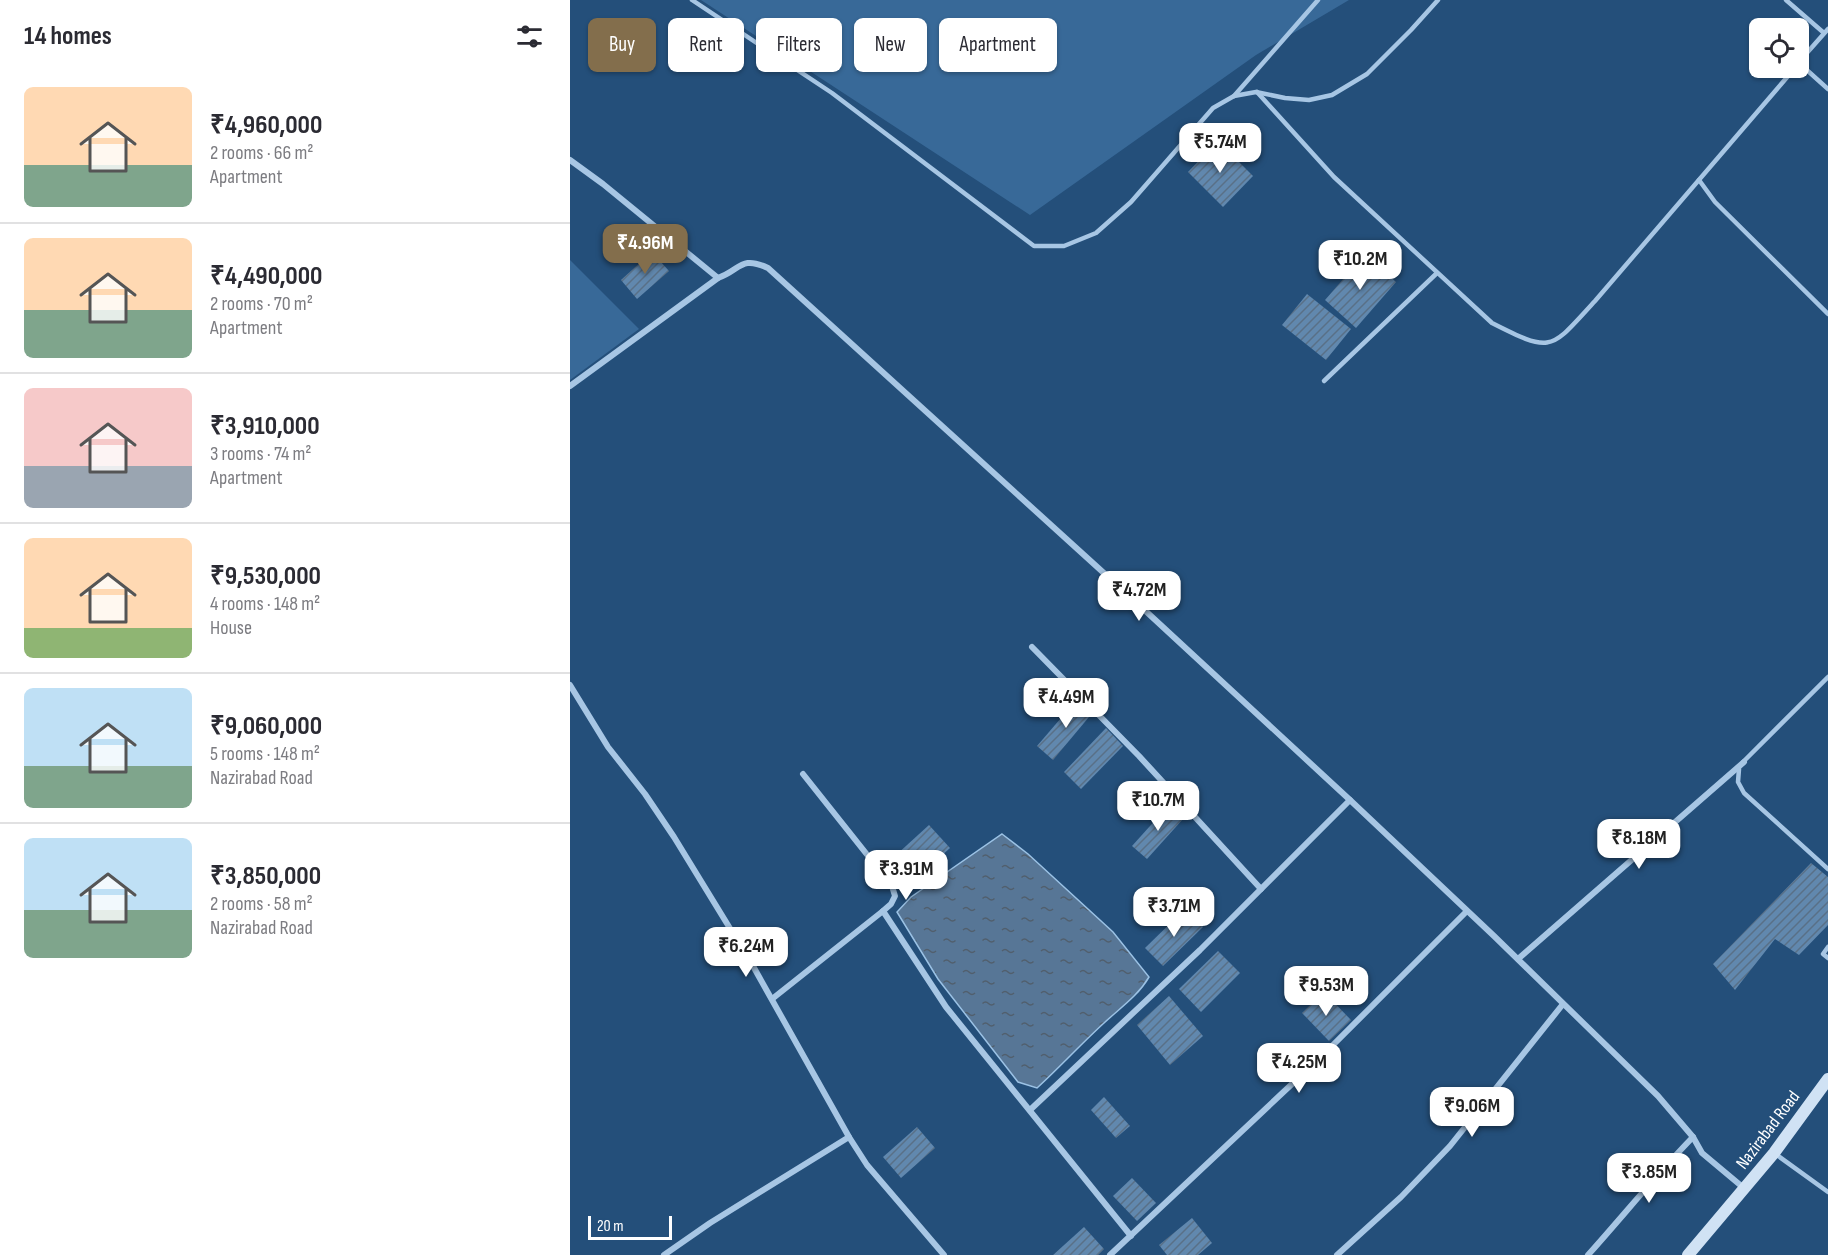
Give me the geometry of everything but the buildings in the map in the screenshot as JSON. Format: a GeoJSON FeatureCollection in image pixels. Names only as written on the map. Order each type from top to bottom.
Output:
{"type":"FeatureCollection","features":[{"type":"Feature","properties":{"kind":"main road","name":"Nazirabad Road"},"geometry":{"type":"LineString","coordinates":[[1688,1255],[1774,1153],[1828,1079]]}},
{"type":"Feature","properties":{"kind":"street"},"geometry":{"type":"LineString","coordinates":[[570,160],[603,184],[718,278]]}},
{"type":"Feature","properties":{"kind":"street"},"geometry":{"type":"LineString","coordinates":[[570,386],[718,278],[728,275],[741,264],[756,262],[768,268],[1129,596],[1467,910],[1658,1096],[1693,1137],[1702,1153],[1745,1189]]}},
{"type":"Feature","properties":{"kind":"street"},"geometry":{"type":"LineString","coordinates":[[1032,647],[1139,756],[1262,889]]}},
{"type":"Feature","properties":{"kind":"street"},"geometry":{"type":"LineString","coordinates":[[570,685],[608,747],[645,794],[674,837],[772,999],[867,1165],[944,1255]]}},
{"type":"Feature","properties":{"kind":"street"},"geometry":{"type":"LineString","coordinates":[[1518,959],[1744,762]]}},
{"type":"Feature","properties":{"kind":"street"},"geometry":{"type":"LineString","coordinates":[[772,999],[884,911],[895,896],[892,886],[803,774]]}},
{"type":"Feature","properties":{"kind":"street"},"geometry":{"type":"LineString","coordinates":[[1030,1110],[1200,950],[1350,800]]}},
{"type":"Feature","properties":{"kind":"street"},"geometry":{"type":"LineString","coordinates":[[1110,1255],[1324,1054],[1467,910]]}},
{"type":"Feature","properties":{"kind":"street"},"geometry":{"type":"LineString","coordinates":[[884,911],[946,1007],[1131,1236]]}},
{"type":"Feature","properties":{"kind":"street"},"geometry":{"type":"LineString","coordinates":[[1337,1255],[1401,1197],[1450,1146],[1563,1004]]}},
{"type":"Feature","properties":{"kind":"street"},"geometry":{"type":"LineString","coordinates":[[664,1255],[736,1206],[849,1137]]}},
{"type":"Feature","properties":{"kind":"street"},"geometry":{"type":"LineString","coordinates":[[1588,1255],[1659,1172],[1693,1137]]}},
{"type":"Feature","properties":{"kind":"lane"},"geometry":{"type":"LineString","coordinates":[[692,0],[832,93],[1034,246],[1064,246],[1096,233],[1131,202],[1213,108],[1234,96],[1318,0]]}},
{"type":"Feature","properties":{"kind":"lane"},"geometry":{"type":"LineString","coordinates":[[1234,96],[1256,92],[1309,100],[1332,95],[1367,74],[1412,30],[1438,0]]}},
{"type":"Feature","properties":{"kind":"lane"},"geometry":{"type":"LineString","coordinates":[[1786,0],[1826,31],[1809,51]]}},
{"type":"Feature","properties":{"kind":"lane"},"geometry":{"type":"LineString","coordinates":[[1809,72],[1828,89]]}},
{"type":"Feature","properties":{"kind":"lane"},"geometry":{"type":"LineString","coordinates":[[1256,92],[1334,177],[1492,323],[1523,338],[1547,345],[1562,338],[1786,78]]}},
{"type":"Feature","properties":{"kind":"lane"},"geometry":{"type":"LineString","coordinates":[[1699,180],[1715,202],[1828,314]]}},
{"type":"Feature","properties":{"kind":"lane"},"geometry":{"type":"LineString","coordinates":[[1324,381],[1437,273]]}},
{"type":"Feature","properties":{"kind":"lane"},"geometry":{"type":"LineString","coordinates":[[1828,677],[1737,771],[1738,782],[1744,793],[1828,870]]}},
{"type":"Feature","properties":{"kind":"lane"},"geometry":{"type":"LineString","coordinates":[[1828,947],[1823,954],[1828,958]]}},
{"type":"Feature","properties":{"kind":"lane"},"geometry":{"type":"LineString","coordinates":[[1774,1153],[1828,1192]]}},
{"type":"Feature","properties":{"kind":"shaded area"},"geometry":{"type":"Polygon","coordinates":[[[701,0],[1349,0],[1256,55],[1030,215],[811,72],[842,72],[842,18],[756,18],[756,36],[744,28],[744,18],[729,18],[701,0]]]}},
{"type":"Feature","properties":{"kind":"shaded area"},"geometry":{"type":"Polygon","coordinates":[[[570,260],[639,329],[570,380],[570,260]]]}},
{"type":"Feature","properties":{"kind":"water"},"geometry":{"type":"Polygon","coordinates":[[[1002,834],[1028,854],[1113,932],[1149,977],[1134,996],[1037,1088],[1018,1082],[938,979],[897,912],[911,897],[1002,834]]]}}]}
